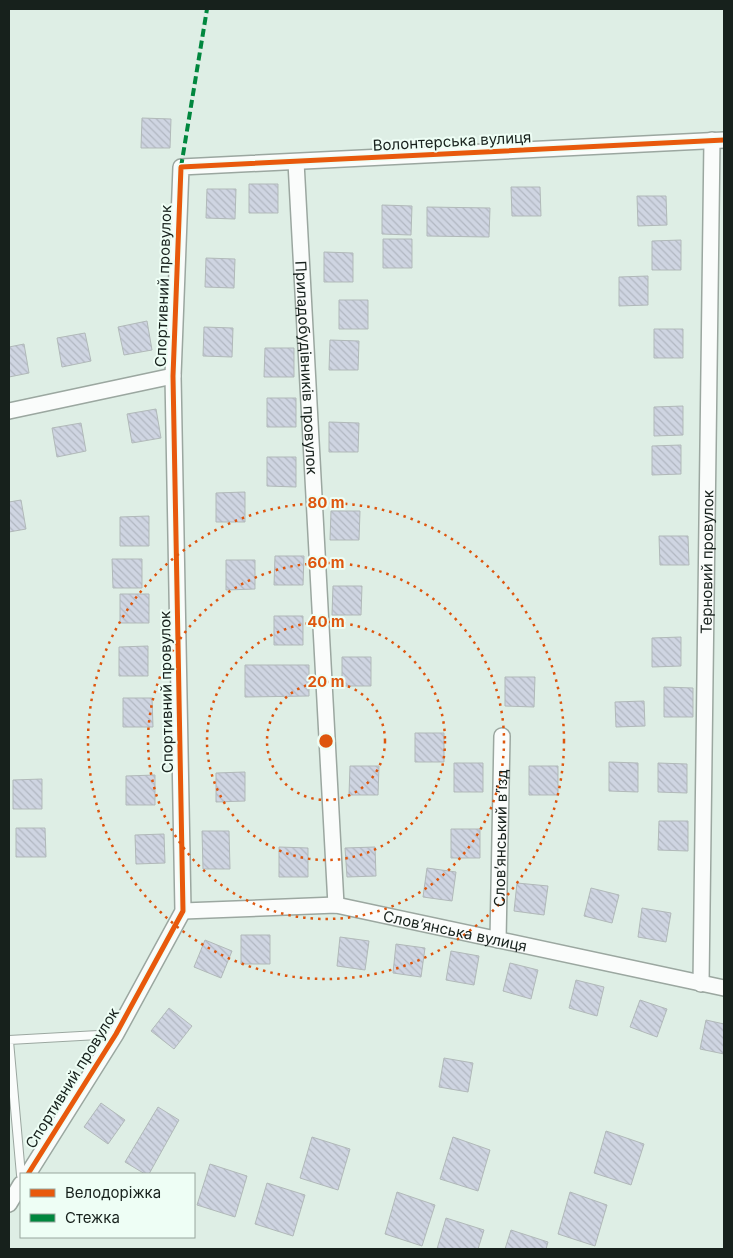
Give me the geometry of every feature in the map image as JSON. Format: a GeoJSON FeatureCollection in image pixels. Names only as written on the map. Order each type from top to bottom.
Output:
{"type":"FeatureCollection","features":[{"type":"Feature","properties":{"kind":"street","name":"Волонтерська вулиця"},"geometry":{"type":"LineString","coordinates":[[180,167],[718,140]]}},
{"type":"Feature","properties":{"kind":"street","name":"Терновий провулок"},"geometry":{"type":"LineString","coordinates":[[701,984],[718,140]]}},
{"type":"Feature","properties":{"kind":"street","name":"Приладобудівників провулок"},"geometry":{"type":"LineString","coordinates":[[296,162],[336,905]]}},
{"type":"Feature","properties":{"kind":"street","name":"Спортивний провулок"},"geometry":{"type":"LineString","coordinates":[[29,1173],[116,1034],[183,911],[173,376],[180,167]]}},
{"type":"Feature","properties":{"kind":"street"},"geometry":{"type":"LineString","coordinates":[[9,411],[173,376]]}},
{"type":"Feature","properties":{"kind":"street","name":"Слов’янський в’їзд"},"geometry":{"type":"LineString","coordinates":[[498,940],[502,736]]}},
{"type":"Feature","properties":{"kind":"street","name":"Слов’янська вулиця"},"geometry":{"type":"LineString","coordinates":[[183,911],[336,905],[724,988]]}},
{"type":"Feature","properties":{"kind":"street"},"geometry":{"type":"LineString","coordinates":[[9,1204],[20,1186]]}},
{"type":"Feature","properties":{"kind":"lane"},"geometry":{"type":"LineString","coordinates":[[21,1173],[9,1040],[116,1034]]}},
{"type":"Feature","properties":{"kind":"building"},"geometry":{"type":"Polygon","coordinates":[[[142,118],[171,119],[170,148],[141,148],[142,118]]]}},
{"type":"Feature","properties":{"kind":"building"},"geometry":{"type":"Polygon","coordinates":[[[249,184],[278,184],[278,213],[249,213],[249,184]]]}},
{"type":"Feature","properties":{"kind":"building"},"geometry":{"type":"Polygon","coordinates":[[[511,187],[540,187],[541,216],[512,216],[511,187]]]}},
{"type":"Feature","properties":{"kind":"building"},"geometry":{"type":"Polygon","coordinates":[[[207,189],[236,189],[235,219],[206,218],[207,189]]]}},
{"type":"Feature","properties":{"kind":"building"},"geometry":{"type":"Polygon","coordinates":[[[637,196],[666,196],[667,225],[638,226],[637,196]]]}},
{"type":"Feature","properties":{"kind":"building"},"geometry":{"type":"Polygon","coordinates":[[[382,205],[412,206],[411,235],[382,234],[382,205]]]}},
{"type":"Feature","properties":{"kind":"building"},"geometry":{"type":"Polygon","coordinates":[[[427,207],[490,208],[489,237],[427,236],[427,207]]]}},
{"type":"Feature","properties":{"kind":"building"},"geometry":{"type":"Polygon","coordinates":[[[383,239],[412,239],[412,268],[383,268],[383,239]]]}},
{"type":"Feature","properties":{"kind":"building"},"geometry":{"type":"Polygon","coordinates":[[[681,240],[681,270],[652,270],[652,241],[681,240]]]}},
{"type":"Feature","properties":{"kind":"building"},"geometry":{"type":"Polygon","coordinates":[[[324,252],[353,253],[353,282],[324,282],[324,252]]]}},
{"type":"Feature","properties":{"kind":"building"},"geometry":{"type":"Polygon","coordinates":[[[206,258],[235,259],[234,288],[205,287],[206,258]]]}},
{"type":"Feature","properties":{"kind":"building"},"geometry":{"type":"Polygon","coordinates":[[[648,276],[648,305],[619,306],[619,277],[648,276]]]}},
{"type":"Feature","properties":{"kind":"building"},"geometry":{"type":"Polygon","coordinates":[[[339,300],[368,300],[368,329],[339,329],[339,300]]]}},
{"type":"Feature","properties":{"kind":"building"},"geometry":{"type":"Polygon","coordinates":[[[147,321],[152,350],[124,355],[118,327],[147,321]]]}},
{"type":"Feature","properties":{"kind":"building"},"geometry":{"type":"Polygon","coordinates":[[[204,327],[233,328],[232,357],[203,356],[204,327]]]}},
{"type":"Feature","properties":{"kind":"building"},"geometry":{"type":"Polygon","coordinates":[[[654,329],[683,329],[683,358],[654,358],[654,329]]]}},
{"type":"Feature","properties":{"kind":"building"},"geometry":{"type":"Polygon","coordinates":[[[85,333],[91,361],[62,367],[57,338],[85,333]]]}},
{"type":"Feature","properties":{"kind":"building"},"geometry":{"type":"Polygon","coordinates":[[[330,340],[359,341],[358,370],[329,370],[330,340]]]}},
{"type":"Feature","properties":{"kind":"building"},"geometry":{"type":"Polygon","coordinates":[[[24,344],[29,373],[9,377],[9,347],[24,344]]]}},
{"type":"Feature","properties":{"kind":"building"},"geometry":{"type":"Polygon","coordinates":[[[265,348],[294,348],[294,377],[264,377],[265,348]]]}},
{"type":"Feature","properties":{"kind":"building"},"geometry":{"type":"Polygon","coordinates":[[[267,398],[296,398],[296,427],[267,427],[267,398]]]}},
{"type":"Feature","properties":{"kind":"building"},"geometry":{"type":"Polygon","coordinates":[[[683,406],[683,435],[654,436],[654,407],[683,406]]]}},
{"type":"Feature","properties":{"kind":"building"},"geometry":{"type":"Polygon","coordinates":[[[156,409],[161,438],[132,443],[127,414],[156,409]]]}},
{"type":"Feature","properties":{"kind":"building"},"geometry":{"type":"Polygon","coordinates":[[[329,422],[359,423],[358,452],[329,452],[329,422]]]}},
{"type":"Feature","properties":{"kind":"building"},"geometry":{"type":"Polygon","coordinates":[[[81,423],[86,451],[57,457],[52,428],[81,423]]]}},
{"type":"Feature","properties":{"kind":"building"},"geometry":{"type":"Polygon","coordinates":[[[681,445],[681,474],[652,475],[652,446],[681,445]]]}},
{"type":"Feature","properties":{"kind":"building"},"geometry":{"type":"Polygon","coordinates":[[[267,457],[296,457],[296,487],[267,486],[267,457]]]}},
{"type":"Feature","properties":{"kind":"building"},"geometry":{"type":"Polygon","coordinates":[[[245,492],[245,522],[216,522],[216,493],[245,492]]]}},
{"type":"Feature","properties":{"kind":"building"},"geometry":{"type":"Polygon","coordinates":[[[21,500],[26,529],[9,532],[9,502],[21,500]]]}},
{"type":"Feature","properties":{"kind":"building"},"geometry":{"type":"Polygon","coordinates":[[[331,511],[360,511],[359,540],[330,540],[331,511]]]}},
{"type":"Feature","properties":{"kind":"building"},"geometry":{"type":"Polygon","coordinates":[[[149,516],[149,546],[120,546],[120,517],[149,516]]]}},
{"type":"Feature","properties":{"kind":"building"},"geometry":{"type":"Polygon","coordinates":[[[659,536],[688,536],[689,565],[660,565],[659,536]]]}},
{"type":"Feature","properties":{"kind":"building"},"geometry":{"type":"Polygon","coordinates":[[[275,556],[304,556],[303,585],[274,585],[275,556]]]}},
{"type":"Feature","properties":{"kind":"building"},"geometry":{"type":"Polygon","coordinates":[[[112,559],[142,559],[142,588],[113,588],[112,559]]]}},
{"type":"Feature","properties":{"kind":"building"},"geometry":{"type":"Polygon","coordinates":[[[226,560],[255,560],[255,589],[226,590],[226,560]]]}},
{"type":"Feature","properties":{"kind":"building"},"geometry":{"type":"Polygon","coordinates":[[[333,586],[362,586],[361,615],[332,615],[333,586]]]}},
{"type":"Feature","properties":{"kind":"building"},"geometry":{"type":"Polygon","coordinates":[[[120,594],[149,594],[149,623],[120,623],[120,594]]]}},
{"type":"Feature","properties":{"kind":"building"},"geometry":{"type":"Polygon","coordinates":[[[274,616],[303,616],[303,645],[274,645],[274,616]]]}},
{"type":"Feature","properties":{"kind":"building"},"geometry":{"type":"Polygon","coordinates":[[[681,637],[681,666],[652,667],[652,638],[681,637]]]}},
{"type":"Feature","properties":{"kind":"building"},"geometry":{"type":"Polygon","coordinates":[[[148,646],[148,676],[119,676],[119,647],[148,646]]]}},
{"type":"Feature","properties":{"kind":"building"},"geometry":{"type":"Polygon","coordinates":[[[342,657],[371,657],[371,686],[342,686],[342,657]]]}},
{"type":"Feature","properties":{"kind":"building"},"geometry":{"type":"Polygon","coordinates":[[[245,665],[309,665],[309,696],[245,697],[245,665]]]}},
{"type":"Feature","properties":{"kind":"building"},"geometry":{"type":"Polygon","coordinates":[[[505,677],[535,677],[534,707],[505,706],[505,677]]]}},
{"type":"Feature","properties":{"kind":"building"},"geometry":{"type":"Polygon","coordinates":[[[664,687],[693,688],[693,717],[664,717],[664,687]]]}},
{"type":"Feature","properties":{"kind":"building"},"geometry":{"type":"Polygon","coordinates":[[[123,698],[152,698],[153,727],[123,727],[123,698]]]}},
{"type":"Feature","properties":{"kind":"building"},"geometry":{"type":"Polygon","coordinates":[[[644,701],[645,726],[616,727],[615,702],[644,701]]]}},
{"type":"Feature","properties":{"kind":"building"},"geometry":{"type":"Polygon","coordinates":[[[415,733],[444,733],[444,762],[415,762],[415,733]]]}},
{"type":"Feature","properties":{"kind":"building"},"geometry":{"type":"Polygon","coordinates":[[[609,762],[638,763],[638,792],[609,791],[609,762]]]}},
{"type":"Feature","properties":{"kind":"building"},"geometry":{"type":"Polygon","coordinates":[[[454,763],[483,763],[483,792],[454,792],[454,763]]]}},
{"type":"Feature","properties":{"kind":"building"},"geometry":{"type":"Polygon","coordinates":[[[658,763],[687,764],[687,793],[658,792],[658,763]]]}},
{"type":"Feature","properties":{"kind":"building"},"geometry":{"type":"Polygon","coordinates":[[[350,766],[379,766],[378,795],[349,795],[350,766]]]}},
{"type":"Feature","properties":{"kind":"building"},"geometry":{"type":"Polygon","coordinates":[[[529,766],[558,766],[558,795],[529,795],[529,766]]]}},
{"type":"Feature","properties":{"kind":"building"},"geometry":{"type":"Polygon","coordinates":[[[245,772],[245,801],[216,802],[216,773],[245,772]]]}},
{"type":"Feature","properties":{"kind":"building"},"geometry":{"type":"Polygon","coordinates":[[[155,775],[155,805],[126,805],[126,776],[155,775]]]}},
{"type":"Feature","properties":{"kind":"building"},"geometry":{"type":"Polygon","coordinates":[[[42,779],[42,809],[13,809],[13,780],[42,779]]]}},
{"type":"Feature","properties":{"kind":"building"},"geometry":{"type":"Polygon","coordinates":[[[659,821],[688,821],[688,851],[658,850],[659,821]]]}},
{"type":"Feature","properties":{"kind":"building"},"geometry":{"type":"Polygon","coordinates":[[[16,828],[45,828],[46,857],[16,857],[16,828]]]}},
{"type":"Feature","properties":{"kind":"building"},"geometry":{"type":"Polygon","coordinates":[[[451,829],[480,829],[480,858],[451,858],[451,829]]]}},
{"type":"Feature","properties":{"kind":"building"},"geometry":{"type":"Polygon","coordinates":[[[202,831],[229,831],[230,869],[203,869],[202,831]]]}},
{"type":"Feature","properties":{"kind":"building"},"geometry":{"type":"Polygon","coordinates":[[[164,834],[165,863],[136,864],[135,835],[164,834]]]}},
{"type":"Feature","properties":{"kind":"building"},"geometry":{"type":"Polygon","coordinates":[[[279,847],[308,848],[308,877],[279,877],[279,847]]]}},
{"type":"Feature","properties":{"kind":"building"},"geometry":{"type":"Polygon","coordinates":[[[375,847],[376,876],[347,877],[345,848],[375,847]]]}},
{"type":"Feature","properties":{"kind":"building"},"geometry":{"type":"Polygon","coordinates":[[[427,868],[456,872],[452,901],[423,897],[427,868]]]}},
{"type":"Feature","properties":{"kind":"building"},"geometry":{"type":"Polygon","coordinates":[[[517,883],[548,886],[544,915],[514,911],[517,883]]]}},
{"type":"Feature","properties":{"kind":"building"},"geometry":{"type":"Polygon","coordinates":[[[591,888],[619,895],[612,923],[584,916],[591,888]]]}},
{"type":"Feature","properties":{"kind":"building"},"geometry":{"type":"Polygon","coordinates":[[[642,908],[671,913],[666,942],[638,937],[642,908]]]}},
{"type":"Feature","properties":{"kind":"building"},"geometry":{"type":"Polygon","coordinates":[[[241,935],[270,935],[270,964],[241,964],[241,935]]]}},
{"type":"Feature","properties":{"kind":"building"},"geometry":{"type":"Polygon","coordinates":[[[340,937],[369,941],[365,970],[337,966],[340,937]]]}},
{"type":"Feature","properties":{"kind":"building"},"geometry":{"type":"Polygon","coordinates":[[[205,940],[232,951],[221,978],[194,967],[205,940]]]}},
{"type":"Feature","properties":{"kind":"building"},"geometry":{"type":"Polygon","coordinates":[[[396,944],[425,948],[421,977],[393,973],[396,944]]]}},
{"type":"Feature","properties":{"kind":"building"},"geometry":{"type":"Polygon","coordinates":[[[451,951],[479,956],[474,985],[446,980],[451,951]]]}},
{"type":"Feature","properties":{"kind":"building"},"geometry":{"type":"Polygon","coordinates":[[[510,963],[538,970],[531,999],[503,991],[510,963]]]}},
{"type":"Feature","properties":{"kind":"building"},"geometry":{"type":"Polygon","coordinates":[[[576,980],[604,987],[597,1016],[569,1008],[576,980]]]}},
{"type":"Feature","properties":{"kind":"building"},"geometry":{"type":"Polygon","coordinates":[[[640,1000],[667,1009],[657,1037],[630,1027],[640,1000]]]}},
{"type":"Feature","properties":{"kind":"building"},"geometry":{"type":"Polygon","coordinates":[[[169,1008],[192,1026],[174,1049],[151,1031],[169,1008]]]}},
{"type":"Feature","properties":{"kind":"building"},"geometry":{"type":"Polygon","coordinates":[[[706,1020],[724,1024],[724,1054],[700,1049],[706,1020]]]}},
{"type":"Feature","properties":{"kind":"building"},"geometry":{"type":"Polygon","coordinates":[[[444,1058],[473,1063],[468,1092],[439,1087],[444,1058]]]}},
{"type":"Feature","properties":{"kind":"building"},"geometry":{"type":"Polygon","coordinates":[[[101,1103],[125,1120],[108,1144],[84,1127],[101,1103]]]}},
{"type":"Feature","properties":{"kind":"building"},"geometry":{"type":"Polygon","coordinates":[[[158,1107],[179,1120],[150,1173],[143,1173],[125,1162],[158,1107]]]}},
{"type":"Feature","properties":{"kind":"building"},"geometry":{"type":"Polygon","coordinates":[[[606,1131],[644,1144],[631,1185],[594,1173],[606,1131]]]}},
{"type":"Feature","properties":{"kind":"building"},"geometry":{"type":"Polygon","coordinates":[[[312,1137],[350,1149],[338,1190],[300,1178],[312,1137]]]}},
{"type":"Feature","properties":{"kind":"building"},"geometry":{"type":"Polygon","coordinates":[[[453,1137],[490,1150],[478,1191],[440,1179],[453,1137]]]}},
{"type":"Feature","properties":{"kind":"building"},"geometry":{"type":"Polygon","coordinates":[[[210,1164],[247,1176],[235,1217],[197,1205],[210,1164]]]}},
{"type":"Feature","properties":{"kind":"building"},"geometry":{"type":"Polygon","coordinates":[[[267,1183],[305,1195],[293,1236],[255,1224],[267,1183]]]}},
{"type":"Feature","properties":{"kind":"building"},"geometry":{"type":"Polygon","coordinates":[[[397,1192],[435,1205],[422,1246],[385,1234],[397,1192]]]}},
{"type":"Feature","properties":{"kind":"building"},"geometry":{"type":"Polygon","coordinates":[[[570,1192],[607,1205],[595,1246],[558,1234],[570,1192]]]}},
{"type":"Feature","properties":{"kind":"building"},"geometry":{"type":"Polygon","coordinates":[[[446,1218],[484,1230],[478,1249],[437,1249],[446,1218]]]}},
{"type":"Feature","properties":{"kind":"building"},"geometry":{"type":"Polygon","coordinates":[[[511,1230],[548,1242],[546,1249],[505,1249],[511,1230]]]}},
{"type":"Feature","properties":{"kind":"marked path"},"geometry":{"type":"LineString","coordinates":[[181,167],[207,9]]}},
{"type":"Feature","properties":{"kind":"cycle path"},"geometry":{"type":"LineString","coordinates":[[29,1173],[116,1034],[183,911],[173,376],[181,167],[724,140]]}}]}
